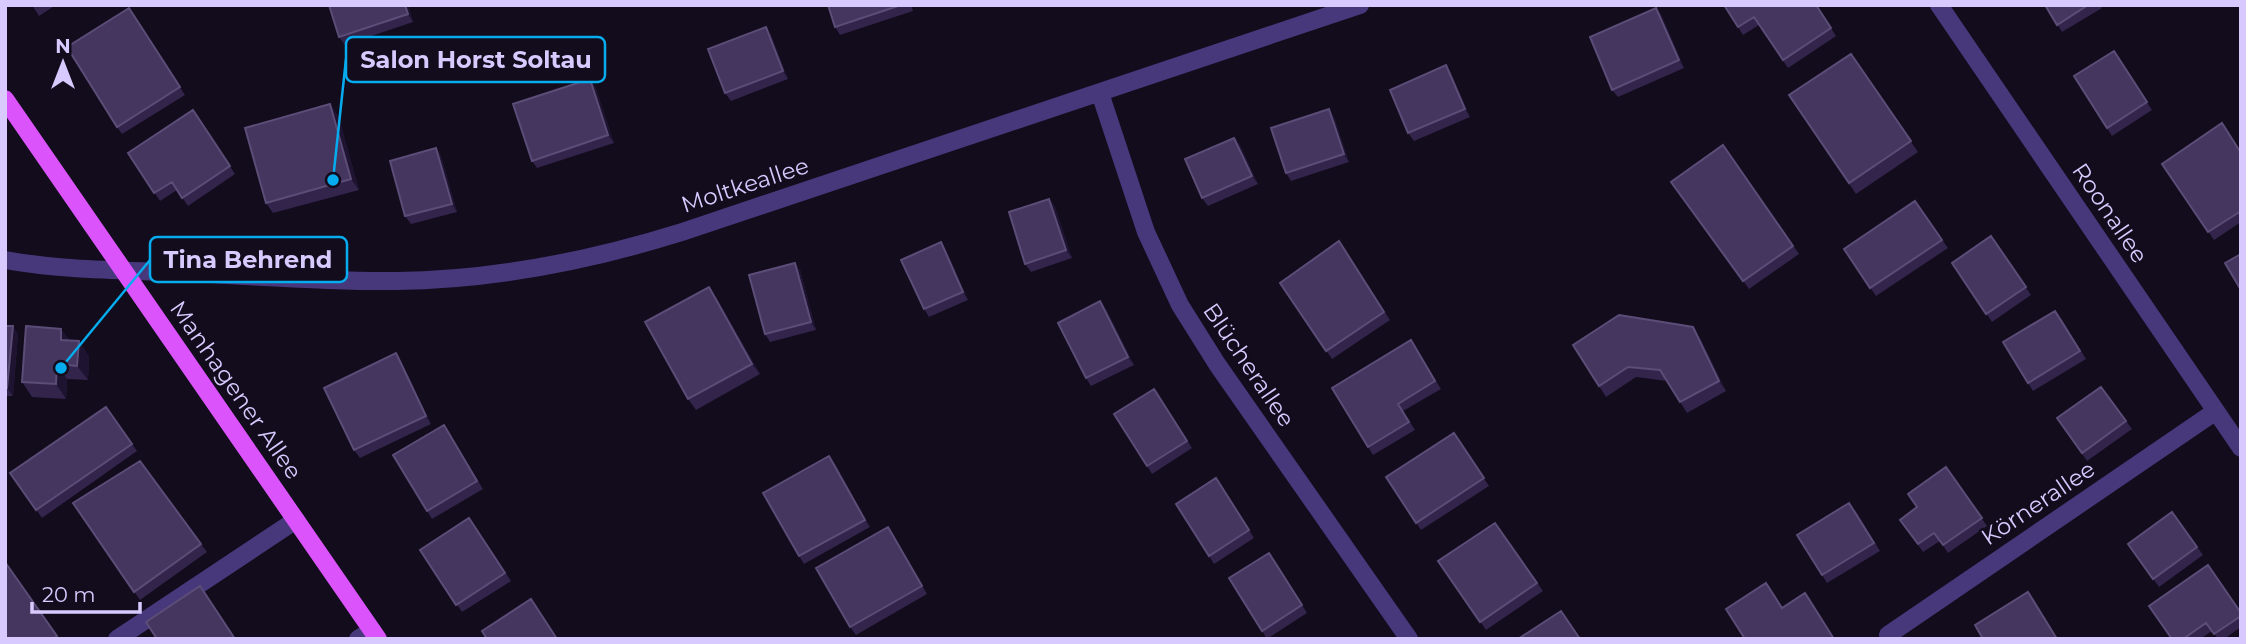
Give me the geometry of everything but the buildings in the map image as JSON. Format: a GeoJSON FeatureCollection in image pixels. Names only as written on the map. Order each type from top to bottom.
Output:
{"type":"FeatureCollection","features":[{"type":"Feature","properties":{"kind":"main road","name":"Manhagener Allee"},"geometry":{"type":"LineString","coordinates":[[5,99],[296,520],[370,636]]}},
{"type":"Feature","properties":{"kind":"street","name":"Moltkeallee"},"geometry":{"type":"LineString","coordinates":[[5,260],[123,270],[398,281],[542,267],[635,246],[1360,5]]}},
{"type":"Feature","properties":{"kind":"street","name":"Roonallee"},"geometry":{"type":"LineString","coordinates":[[1939,5],[2241,448]]}},
{"type":"Feature","properties":{"kind":"street","name":"Blücherallee"},"geometry":{"type":"LineString","coordinates":[[1100,93],[1146,232],[1180,305],[1225,376],[1409,639]]}},
{"type":"Feature","properties":{"kind":"street","name":"Körnerallee"},"geometry":{"type":"LineString","coordinates":[[1888,635],[2216,411]]}},
{"type":"Feature","properties":{"kind":"street"},"geometry":{"type":"LineString","coordinates":[[117,639],[296,520]]}},
{"type":"Feature","properties":{"kind":"place","name":"Salon Horst Soltau"},"geometry":{"type":"Point","coordinates":[333,180]}},
{"type":"Feature","properties":{"kind":"place","name":"Tina Behrend"},"geometry":{"type":"Point","coordinates":[61,368]}}]}
